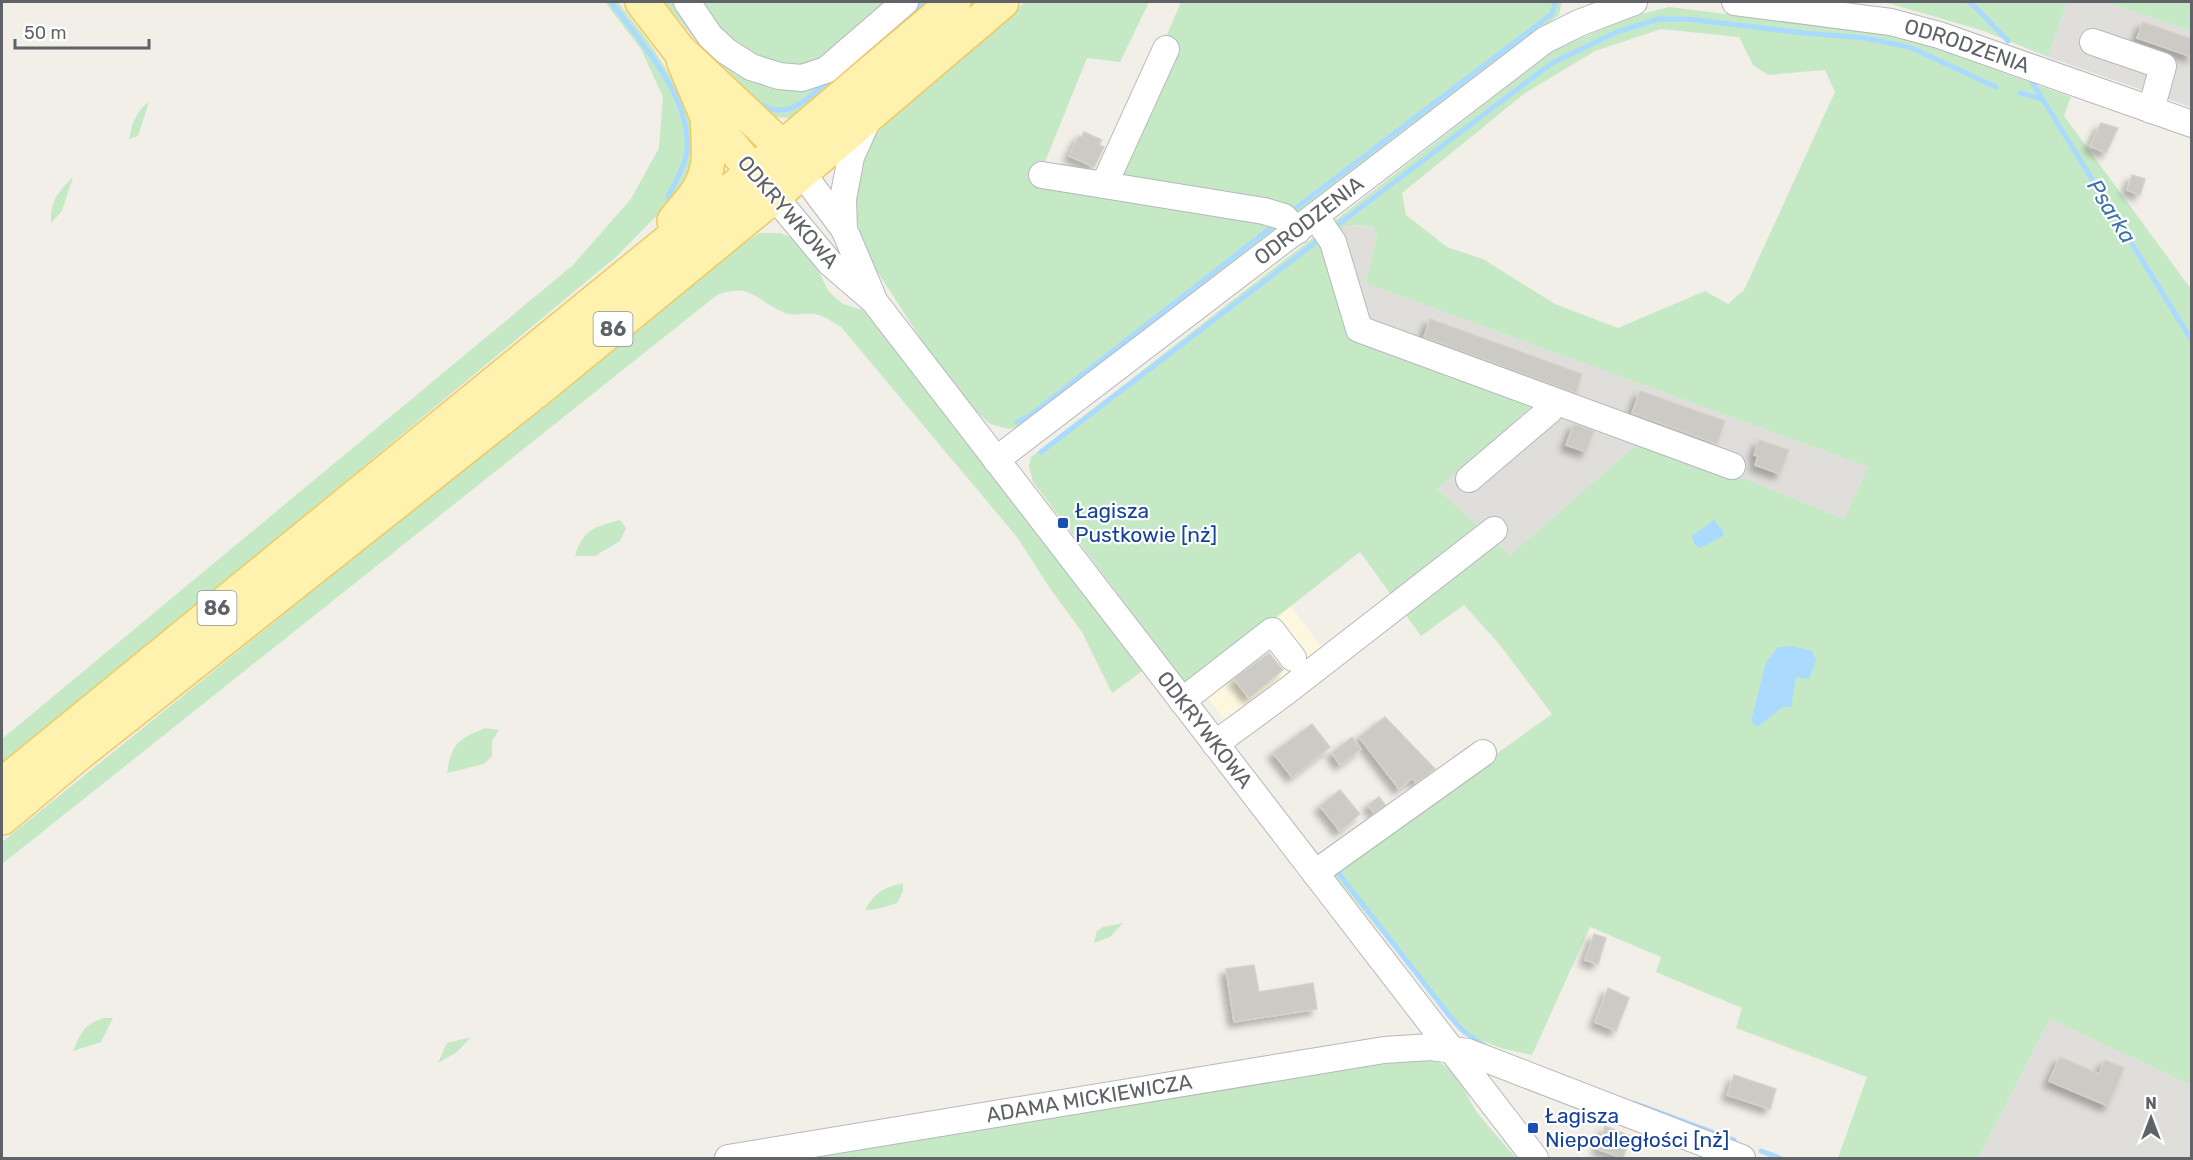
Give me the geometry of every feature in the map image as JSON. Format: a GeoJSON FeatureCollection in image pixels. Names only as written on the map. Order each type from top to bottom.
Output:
{"type":"FeatureCollection","features":[{"type":"Feature","properties":{"kind":"main road","name":"ODKRYWKOWA"},"geometry":{"type":"LineString","coordinates":[[642,2],[678,49],[782,147],[802,172]]}},
{"type":"Feature","properties":{"kind":"main road","name":"86"},"geometry":{"type":"LineString","coordinates":[[2,785],[753,172],[954,2]]}},
{"type":"Feature","properties":{"kind":"main road","name":"86"},"geometry":{"type":"LineString","coordinates":[[2,818],[76,756],[545,384],[774,196],[1002,2]]}},
{"type":"Feature","properties":{"kind":"main road","name":"ODKRYWKOWA"},"geometry":{"type":"LineString","coordinates":[[649,257],[700,188],[709,150],[706,117],[678,49]]}},
{"type":"Feature","properties":{"kind":"main road","name":"ODKRYWKOWA"},"geometry":{"type":"LineString","coordinates":[[706,117],[774,196]]}},
{"type":"Feature","properties":{"kind":"street"},"geometry":{"type":"LineString","coordinates":[[687,2],[710,36],[726,51],[752,67],[779,76],[802,78],[826,70],[905,2]]}},
{"type":"Feature","properties":{"kind":"street","name":"ODRODZENIA"},"geometry":{"type":"LineString","coordinates":[[996,460],[1588,9],[1634,2]]}},
{"type":"Feature","properties":{"kind":"street","name":"ODRODZENIA"},"geometry":{"type":"LineString","coordinates":[[1735,2],[1892,22],[1939,35],[2192,124]]}},
{"type":"Feature","properties":{"kind":"street"},"geometry":{"type":"LineString","coordinates":[[2094,42],[2163,66],[2151,110]]}},
{"type":"Feature","properties":{"kind":"street"},"geometry":{"type":"LineString","coordinates":[[1104,185],[1166,49]]}},
{"type":"Feature","properties":{"kind":"street","name":"ODKRYWKOWA"},"geometry":{"type":"LineString","coordinates":[[844,229],[843,199],[851,157],[870,115]]}},
{"type":"Feature","properties":{"kind":"street","name":"ODKRYWKOWA"},"geometry":{"type":"LineString","coordinates":[[802,172],[844,229],[874,301]]}},
{"type":"Feature","properties":{"kind":"street"},"geometry":{"type":"LineString","coordinates":[[1042,175],[1264,211],[1306,224],[1334,242],[1359,329],[1732,466]]}},
{"type":"Feature","properties":{"kind":"street","name":"ODKRYWKOWA"},"geometry":{"type":"LineString","coordinates":[[774,196],[831,263],[874,301],[1535,1158]]}},
{"type":"Feature","properties":{"kind":"street"},"geometry":{"type":"LineString","coordinates":[[1469,479],[1550,410],[1553,401]]}},
{"type":"Feature","properties":{"kind":"street"},"geometry":{"type":"LineString","coordinates":[[1215,744],[1494,530]]}},
{"type":"Feature","properties":{"kind":"street"},"geometry":{"type":"LineString","coordinates":[[1182,701],[1272,631],[1293,658]]}},
{"type":"Feature","properties":{"kind":"street"},"geometry":{"type":"LineString","coordinates":[[1315,873],[1483,753]]}},
{"type":"Feature","properties":{"kind":"street","name":"ADAMA MICKIEWICZA"},"geometry":{"type":"LineString","coordinates":[[728,1158],[1384,1050],[1431,1047],[1468,1052],[1742,1158]]}},
{"type":"Feature","properties":{"kind":"shaded area"},"geometry":{"type":"Polygon","coordinates":[[[2067,2],[2107,2],[2191,31],[2191,107],[2048,57],[2067,2]]]}},
{"type":"Feature","properties":{"kind":"shaded area"},"geometry":{"type":"Polygon","coordinates":[[[1346,225],[1373,226],[1377,236],[1365,283],[1868,467],[1844,519],[1644,438],[1510,555],[1437,489],[1533,404],[1351,335],[1340,234],[1346,225]]]}},
{"type":"Feature","properties":{"kind":"shaded area"},"geometry":{"type":"Polygon","coordinates":[[[1291,606],[1324,651],[1230,727],[1195,681],[1291,606]]]}},
{"type":"Feature","properties":{"kind":"shaded area"},"geometry":{"type":"Polygon","coordinates":[[[2050,1019],[2191,1085],[2191,1158],[1978,1158],[2050,1019]]]}},
{"type":"Feature","properties":{"kind":"green space"},"geometry":{"type":"Polygon","coordinates":[[[605,2],[618,2],[651,45],[687,103],[694,139],[691,169],[670,202],[617,256],[2,766],[2,739],[572,266],[631,199],[659,148],[663,97],[641,49],[605,2]]]}},
{"type":"Feature","properties":{"kind":"green space"},"geometry":{"type":"Polygon","coordinates":[[[664,2],[682,2],[732,63],[830,73],[839,85],[804,114],[791,118],[771,117],[707,59],[699,44],[664,2]]]}},
{"type":"Feature","properties":{"kind":"green space"},"geometry":{"type":"Polygon","coordinates":[[[698,2],[899,2],[819,68],[801,70],[758,59],[725,35],[698,2]]]}},
{"type":"Feature","properties":{"kind":"green space"},"geometry":{"type":"Polygon","coordinates":[[[916,2],[932,2],[855,69],[847,59],[916,2]]]}},
{"type":"Feature","properties":{"kind":"green space"},"geometry":{"type":"Polygon","coordinates":[[[1025,2],[1149,2],[1120,62],[1087,58],[1038,179],[1275,221],[1275,231],[1025,425],[1009,429],[990,424],[970,405],[923,342],[875,268],[863,241],[854,211],[865,150],[876,134],[896,113],[1025,2]]]}},
{"type":"Feature","properties":{"kind":"green space"},"geometry":{"type":"Polygon","coordinates":[[[1181,2],[1562,2],[1559,15],[1298,217],[1131,185],[1118,170],[1163,44],[1181,2]]]}},
{"type":"Feature","properties":{"kind":"green space"},"geometry":{"type":"Polygon","coordinates":[[[1884,2],[2067,2],[2048,57],[1984,31],[1884,2]]]}},
{"type":"Feature","properties":{"kind":"green space"},"geometry":{"type":"Polygon","coordinates":[[[2107,2],[2191,2],[2191,31],[2107,2]]]}},
{"type":"Feature","properties":{"kind":"green space"},"geometry":{"type":"Polygon","coordinates":[[[1669,7],[1907,38],[2071,97],[2064,116],[2191,289],[2191,1085],[2050,1019],[1978,1158],[1838,1158],[1867,1077],[1736,1028],[1742,1008],[1656,972],[1661,957],[1590,927],[1532,1055],[1504,1049],[1463,1034],[1332,872],[1552,714],[1500,645],[1464,605],[1421,636],[1360,552],[1195,681],[1184,681],[1033,482],[1029,466],[1031,457],[1557,48],[1634,16],[1669,7]],[[1661,29],[1595,51],[1525,93],[1402,193],[1406,215],[1447,247],[1483,259],[1555,304],[1618,328],[1705,291],[1728,304],[1744,290],[1835,92],[1825,70],[1768,75],[1753,65],[1739,37],[1661,29]],[[1346,225],[1340,234],[1351,335],[1534,404],[1437,489],[1510,555],[1644,438],[1844,519],[1868,467],[1365,283],[1377,237],[1373,226],[1346,225]]]}},
{"type":"Feature","properties":{"kind":"green space"},"geometry":{"type":"Polygon","coordinates":[[[149,102],[138,136],[129,139],[135,118],[149,102]]]}},
{"type":"Feature","properties":{"kind":"green space"},"geometry":{"type":"Polygon","coordinates":[[[73,177],[62,211],[51,223],[52,208],[56,197],[73,177]]]}},
{"type":"Feature","properties":{"kind":"green space"},"geometry":{"type":"Polygon","coordinates":[[[760,233],[780,233],[796,239],[812,259],[829,292],[843,304],[863,310],[879,326],[1144,670],[1112,693],[1082,632],[1049,587],[1017,537],[841,327],[819,315],[786,313],[753,294],[728,292],[717,295],[2,864],[2,842],[738,247],[760,233]]]}},
{"type":"Feature","properties":{"kind":"green space"},"geometry":{"type":"Polygon","coordinates":[[[620,520],[626,528],[620,541],[595,556],[575,556],[582,540],[591,530],[620,520]]]}},
{"type":"Feature","properties":{"kind":"green space"},"geometry":{"type":"Polygon","coordinates":[[[485,728],[499,730],[492,741],[492,756],[484,764],[447,773],[451,755],[457,744],[485,728]]]}},
{"type":"Feature","properties":{"kind":"green space"},"geometry":{"type":"Polygon","coordinates":[[[903,883],[903,891],[897,903],[865,910],[880,892],[903,883]]]}},
{"type":"Feature","properties":{"kind":"green space"},"geometry":{"type":"Polygon","coordinates":[[[1123,923],[1110,937],[1094,943],[1097,931],[1103,927],[1123,923]]]}},
{"type":"Feature","properties":{"kind":"green space"},"geometry":{"type":"Polygon","coordinates":[[[104,1018],[113,1018],[101,1042],[73,1051],[84,1030],[92,1023],[104,1018]]]}},
{"type":"Feature","properties":{"kind":"green space"},"geometry":{"type":"Polygon","coordinates":[[[471,1037],[457,1052],[438,1063],[447,1043],[471,1037]]]}},
{"type":"Feature","properties":{"kind":"green space"},"geometry":{"type":"Polygon","coordinates":[[[1426,1058],[1447,1067],[1453,1073],[1479,1115],[1516,1158],[766,1158],[1394,1060],[1426,1058]]]}},
{"type":"Feature","properties":{"kind":"water"},"geometry":{"type":"Polygon","coordinates":[[[1714,520],[1723,531],[1723,536],[1700,548],[1694,544],[1692,536],[1714,520]]]}},
{"type":"Feature","properties":{"kind":"water"},"geometry":{"type":"Polygon","coordinates":[[[1792,646],[1812,651],[1816,660],[1809,679],[1796,677],[1791,707],[1783,707],[1757,727],[1751,721],[1766,662],[1778,647],[1792,646]]]}},
{"type":"Feature","properties":{"kind":"building"},"geometry":{"type":"Polygon","coordinates":[[[2143,22],[2192,39],[2192,57],[2137,38],[2143,22]]]}},
{"type":"Feature","properties":{"kind":"building"},"geometry":{"type":"Polygon","coordinates":[[[2101,123],[2118,128],[2106,153],[2090,146],[2101,123]]]}},
{"type":"Feature","properties":{"kind":"building"},"geometry":{"type":"Polygon","coordinates":[[[1084,132],[1102,140],[1099,145],[1104,147],[1094,167],[1069,156],[1079,136],[1082,137],[1084,132]]]}},
{"type":"Feature","properties":{"kind":"building"},"geometry":{"type":"Polygon","coordinates":[[[2132,175],[2145,179],[2140,195],[2127,190],[2132,175]]]}},
{"type":"Feature","properties":{"kind":"building"},"geometry":{"type":"Polygon","coordinates":[[[1430,319],[1582,374],[1576,393],[1424,337],[1430,319]]]}},
{"type":"Feature","properties":{"kind":"building"},"geometry":{"type":"Polygon","coordinates":[[[1640,391],[1725,421],[1717,444],[1632,413],[1640,391]]]}},
{"type":"Feature","properties":{"kind":"building"},"geometry":{"type":"Polygon","coordinates":[[[1574,424],[1594,431],[1586,452],[1566,445],[1574,424]]]}},
{"type":"Feature","properties":{"kind":"building"},"geometry":{"type":"Polygon","coordinates":[[[1759,440],[1789,450],[1780,474],[1755,465],[1758,456],[1754,455],[1759,440]]]}},
{"type":"Feature","properties":{"kind":"building"},"geometry":{"type":"Polygon","coordinates":[[[1269,653],[1283,670],[1249,698],[1234,679],[1269,653]]]}},
{"type":"Feature","properties":{"kind":"building"},"geometry":{"type":"Polygon","coordinates":[[[1385,717],[1435,769],[1416,783],[1413,778],[1399,789],[1359,737],[1385,717]]]}},
{"type":"Feature","properties":{"kind":"building"},"geometry":{"type":"Polygon","coordinates":[[[1312,724],[1330,747],[1292,777],[1273,753],[1312,724]]]}},
{"type":"Feature","properties":{"kind":"building"},"geometry":{"type":"Polygon","coordinates":[[[1352,737],[1361,749],[1340,765],[1332,753],[1352,737]]]}},
{"type":"Feature","properties":{"kind":"building"},"geometry":{"type":"Polygon","coordinates":[[[1340,790],[1360,814],[1340,831],[1320,806],[1340,790]]]}},
{"type":"Feature","properties":{"kind":"building"},"geometry":{"type":"Polygon","coordinates":[[[1379,797],[1385,805],[1374,813],[1368,805],[1379,797]]]}},
{"type":"Feature","properties":{"kind":"building"},"geometry":{"type":"Polygon","coordinates":[[[1594,934],[1606,938],[1598,964],[1585,960],[1594,934]]]}},
{"type":"Feature","properties":{"kind":"building"},"geometry":{"type":"Polygon","coordinates":[[[1254,965],[1259,992],[1313,983],[1317,1009],[1234,1022],[1226,969],[1254,965]]]}},
{"type":"Feature","properties":{"kind":"building"},"geometry":{"type":"Polygon","coordinates":[[[1608,988],[1629,998],[1616,1031],[1595,1022],[1608,988]]]}},
{"type":"Feature","properties":{"kind":"building"},"geometry":{"type":"Polygon","coordinates":[[[2060,1057],[2099,1074],[2105,1060],[2124,1068],[2108,1106],[2049,1081],[2060,1057]]]}},
{"type":"Feature","properties":{"kind":"building"},"geometry":{"type":"Polygon","coordinates":[[[1734,1075],[1776,1089],[1770,1109],[1727,1095],[1734,1075]]]}},
{"type":"Feature","properties":{"kind":"building"},"geometry":{"type":"Polygon","coordinates":[[[1605,1126],[1630,1136],[1623,1158],[1597,1149],[1605,1126]]]}},
{"type":"Feature","properties":{"kind":"waterway"},"geometry":{"type":"LineString","coordinates":[[611,2],[662,71],[681,110],[686,130],[687,150],[682,168],[668,197]]}},
{"type":"Feature","properties":{"kind":"waterway"},"geometry":{"type":"LineString","coordinates":[[912,11],[923,2]]}},
{"type":"Feature","properties":{"kind":"waterway"},"geometry":{"type":"LineString","coordinates":[[1296,208],[1552,14],[1555,2]]}},
{"type":"Feature","properties":{"kind":"waterway","name":"Psarka"},"geometry":{"type":"LineString","coordinates":[[1970,2],[2008,41]]}},
{"type":"Feature","properties":{"kind":"waterway"},"geometry":{"type":"LineString","coordinates":[[1339,224],[1552,63],[1617,32],[1659,19],[1687,19],[1865,38],[1912,48],[1996,87]]}},
{"type":"Feature","properties":{"kind":"waterway"},"geometry":{"type":"LineString","coordinates":[[762,105],[781,110],[790,108],[807,99],[830,80]]}},
{"type":"Feature","properties":{"kind":"waterway","name":"Psarka"},"geometry":{"type":"LineString","coordinates":[[2032,82],[2192,341]]}},
{"type":"Feature","properties":{"kind":"waterway"},"geometry":{"type":"LineString","coordinates":[[2020,93],[2042,99]]}},
{"type":"Feature","properties":{"kind":"waterway"},"geometry":{"type":"LineString","coordinates":[[1017,422],[1028,417],[1272,227]]}},
{"type":"Feature","properties":{"kind":"waterway"},"geometry":{"type":"LineString","coordinates":[[1041,452],[1316,242]]}},
{"type":"Feature","properties":{"kind":"waterway"},"geometry":{"type":"LineString","coordinates":[[1336,870],[1448,1014],[1462,1030],[1486,1047]]}},
{"type":"Feature","properties":{"kind":"waterway"},"geometry":{"type":"LineString","coordinates":[[1634,1103],[1734,1140]]}},
{"type":"Feature","properties":{"kind":"waterway"},"geometry":{"type":"LineString","coordinates":[[1761,1151],[1780,1158]]}},
{"type":"Feature","properties":{"kind":"place","name":"Łagisza Pustkowie [nż]"},"geometry":{"type":"Point","coordinates":[1063,523]}},
{"type":"Feature","properties":{"kind":"place","name":"Łagisza Niepodległości [nż]"},"geometry":{"type":"Point","coordinates":[1533,1128]}}]}
